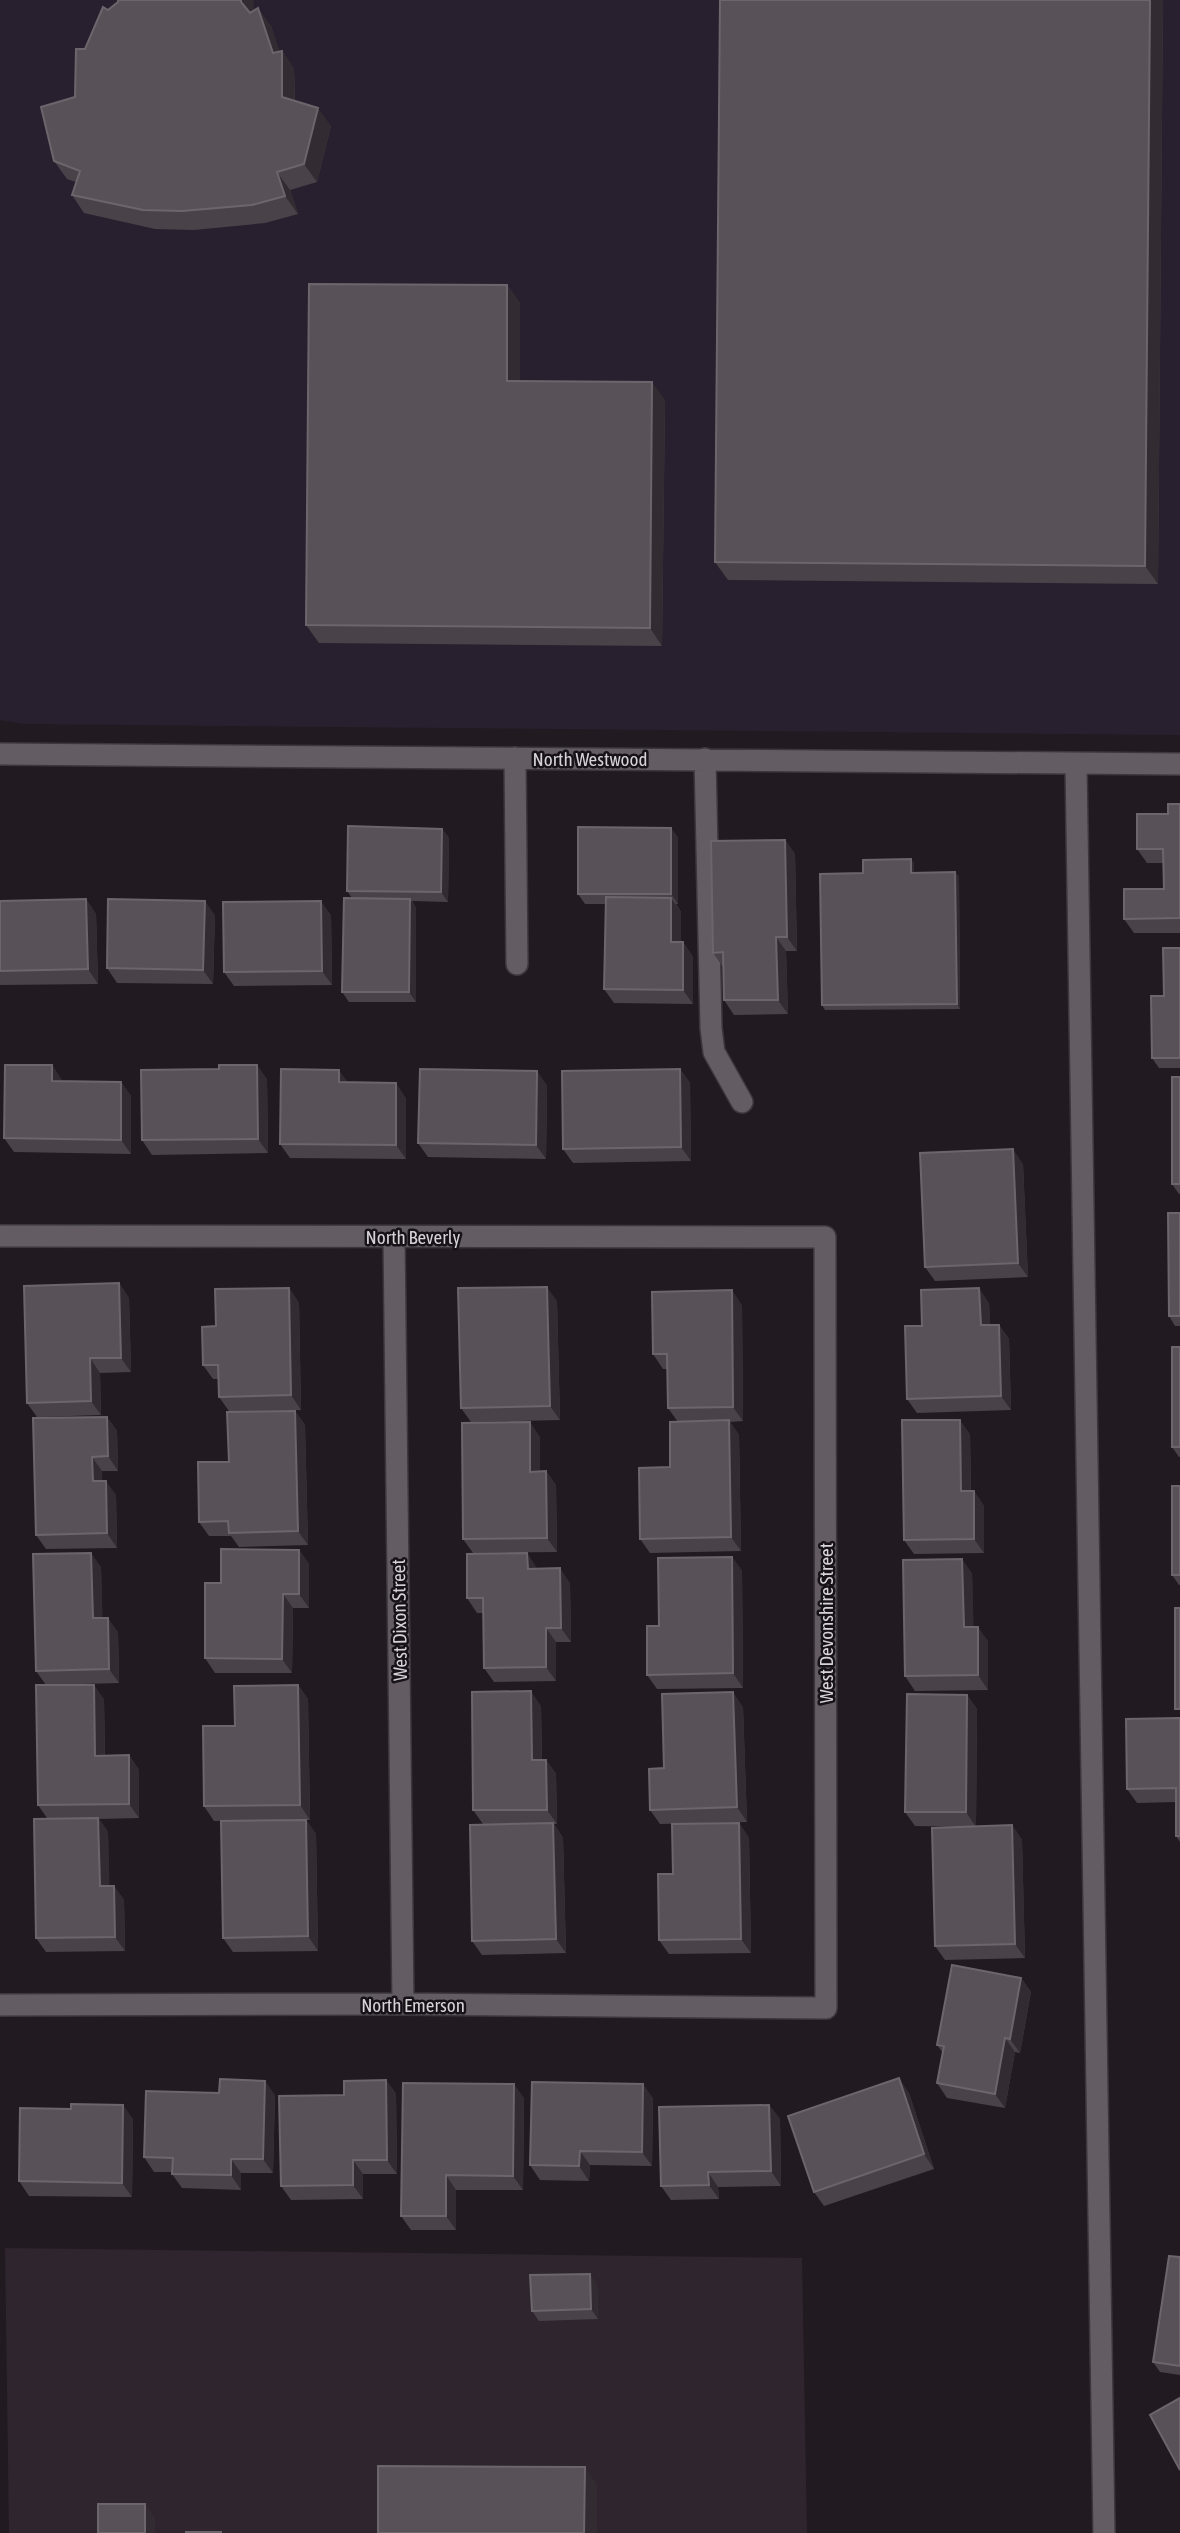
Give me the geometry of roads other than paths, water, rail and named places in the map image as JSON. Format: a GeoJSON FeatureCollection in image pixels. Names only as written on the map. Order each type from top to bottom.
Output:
{"type":"FeatureCollection","features":[{"type":"Feature","properties":{"kind":"street","name":"North Westwood"},"geometry":{"type":"LineString","coordinates":[[0,754],[1180,764]]}},
{"type":"Feature","properties":{"kind":"street"},"geometry":{"type":"LineString","coordinates":[[515,758],[517,964]]}},
{"type":"Feature","properties":{"kind":"street"},"geometry":{"type":"LineString","coordinates":[[705,760],[710,1028],[714,1052],[741,1102]]}},
{"type":"Feature","properties":{"kind":"street"},"geometry":{"type":"LineString","coordinates":[[1076,764],[1104,2533]]}},
{"type":"Feature","properties":{"kind":"street","name":"North Beverly"},"geometry":{"type":"LineString","coordinates":[[0,1236],[825,1237]]}},
{"type":"Feature","properties":{"kind":"street","name":"West Dixon Street"},"geometry":{"type":"LineString","coordinates":[[394,1237],[403,2004]]}},
{"type":"Feature","properties":{"kind":"street","name":"West Devonshire Street"},"geometry":{"type":"LineString","coordinates":[[825,1237],[826,2008]]}},
{"type":"Feature","properties":{"kind":"street","name":"North Emerson"},"geometry":{"type":"LineString","coordinates":[[0,2005],[403,2004],[826,2008]]}}]}
